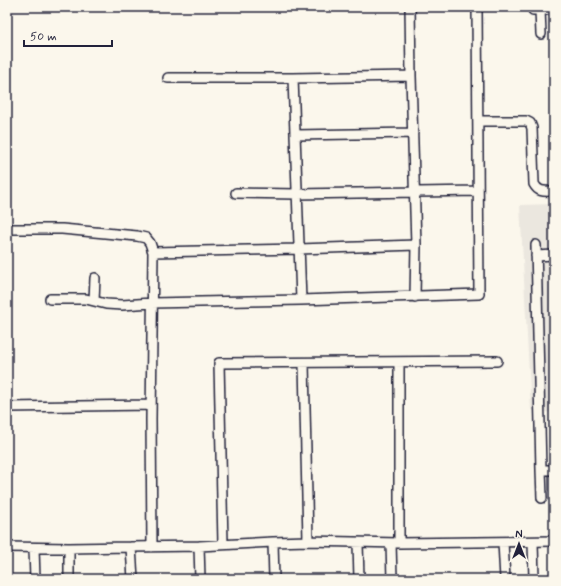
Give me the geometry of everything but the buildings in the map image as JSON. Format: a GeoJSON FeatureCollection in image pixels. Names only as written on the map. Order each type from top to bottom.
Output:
{"type":"FeatureCollection","features":[{"type":"Feature","properties":{"kind":"street"},"geometry":{"type":"LineString","coordinates":[[410,7],[416,245],[415,297]]}},
{"type":"Feature","properties":{"kind":"street"},"geometry":{"type":"LineString","coordinates":[[50,299],[86,299],[106,304],[122,305],[479,294],[477,7]]}},
{"type":"Feature","properties":{"kind":"street"},"geometry":{"type":"LineString","coordinates":[[541,34],[536,10],[554,10]]}},
{"type":"Feature","properties":{"kind":"street"},"geometry":{"type":"LineString","coordinates":[[168,78],[411,76]]}},
{"type":"Feature","properties":{"kind":"street"},"geometry":{"type":"LineString","coordinates":[[293,78],[301,300]]}},
{"type":"Feature","properties":{"kind":"street"},"geometry":{"type":"LineString","coordinates":[[478,122],[526,120],[530,123],[532,128],[534,184],[536,189],[542,191],[554,191]]}},
{"type":"Feature","properties":{"kind":"street"},"geometry":{"type":"LineString","coordinates":[[295,135],[413,133]]}},
{"type":"Feature","properties":{"kind":"street"},"geometry":{"type":"LineString","coordinates":[[236,193],[297,194],[478,191]]}},
{"type":"Feature","properties":{"kind":"street"},"geometry":{"type":"LineString","coordinates":[[7,229],[62,229],[137,236],[146,238],[150,243],[152,252],[152,547]]}},
{"type":"Feature","properties":{"kind":"street"},"geometry":{"type":"LineString","coordinates":[[152,252],[416,245]]}},
{"type":"Feature","properties":{"kind":"street"},"geometry":{"type":"LineString","coordinates":[[536,245],[542,498]]}},
{"type":"Feature","properties":{"kind":"street"},"geometry":{"type":"LineString","coordinates":[[536,256],[554,255]]}},
{"type":"Feature","properties":{"kind":"street"},"geometry":{"type":"LineString","coordinates":[[94,301],[96,278]]}},
{"type":"Feature","properties":{"kind":"street"},"geometry":{"type":"LineString","coordinates":[[392,579],[395,542],[399,362]]}},
{"type":"Feature","properties":{"kind":"street"},"geometry":{"type":"LineString","coordinates":[[223,544],[219,363],[497,362]]}},
{"type":"Feature","properties":{"kind":"street"},"geometry":{"type":"LineString","coordinates":[[304,363],[308,541]]}},
{"type":"Feature","properties":{"kind":"street"},"geometry":{"type":"LineString","coordinates":[[7,407],[151,404]]}},
{"type":"Feature","properties":{"kind":"street"},"geometry":{"type":"LineString","coordinates":[[541,470],[554,470]]}},
{"type":"Feature","properties":{"kind":"street"},"geometry":{"type":"LineString","coordinates":[[7,547],[152,547],[308,541],[554,541]]}},
{"type":"Feature","properties":{"kind":"street"},"geometry":{"type":"LineString","coordinates":[[273,542],[274,579]]}},
{"type":"Feature","properties":{"kind":"street"},"geometry":{"type":"LineString","coordinates":[[358,542],[359,579]]}},
{"type":"Feature","properties":{"kind":"street"},"geometry":{"type":"LineString","coordinates":[[503,542],[504,579]]}},
{"type":"Feature","properties":{"kind":"street"},"geometry":{"type":"LineString","coordinates":[[533,542],[534,579]]}},
{"type":"Feature","properties":{"kind":"street"},"geometry":{"type":"LineString","coordinates":[[198,546],[200,579]]}},
{"type":"Feature","properties":{"kind":"street"},"geometry":{"type":"LineString","coordinates":[[131,547],[133,579]]}},
{"type":"Feature","properties":{"kind":"street"},"geometry":{"type":"LineString","coordinates":[[34,548],[35,579]]}},
{"type":"Feature","properties":{"kind":"street"},"geometry":{"type":"LineString","coordinates":[[69,548],[69,579]]}},
{"type":"Feature","properties":{"kind":"shaded area"},"geometry":{"type":"Polygon","coordinates":[[[554,204],[554,413],[531,410],[520,205],[554,204]]]}}]}
